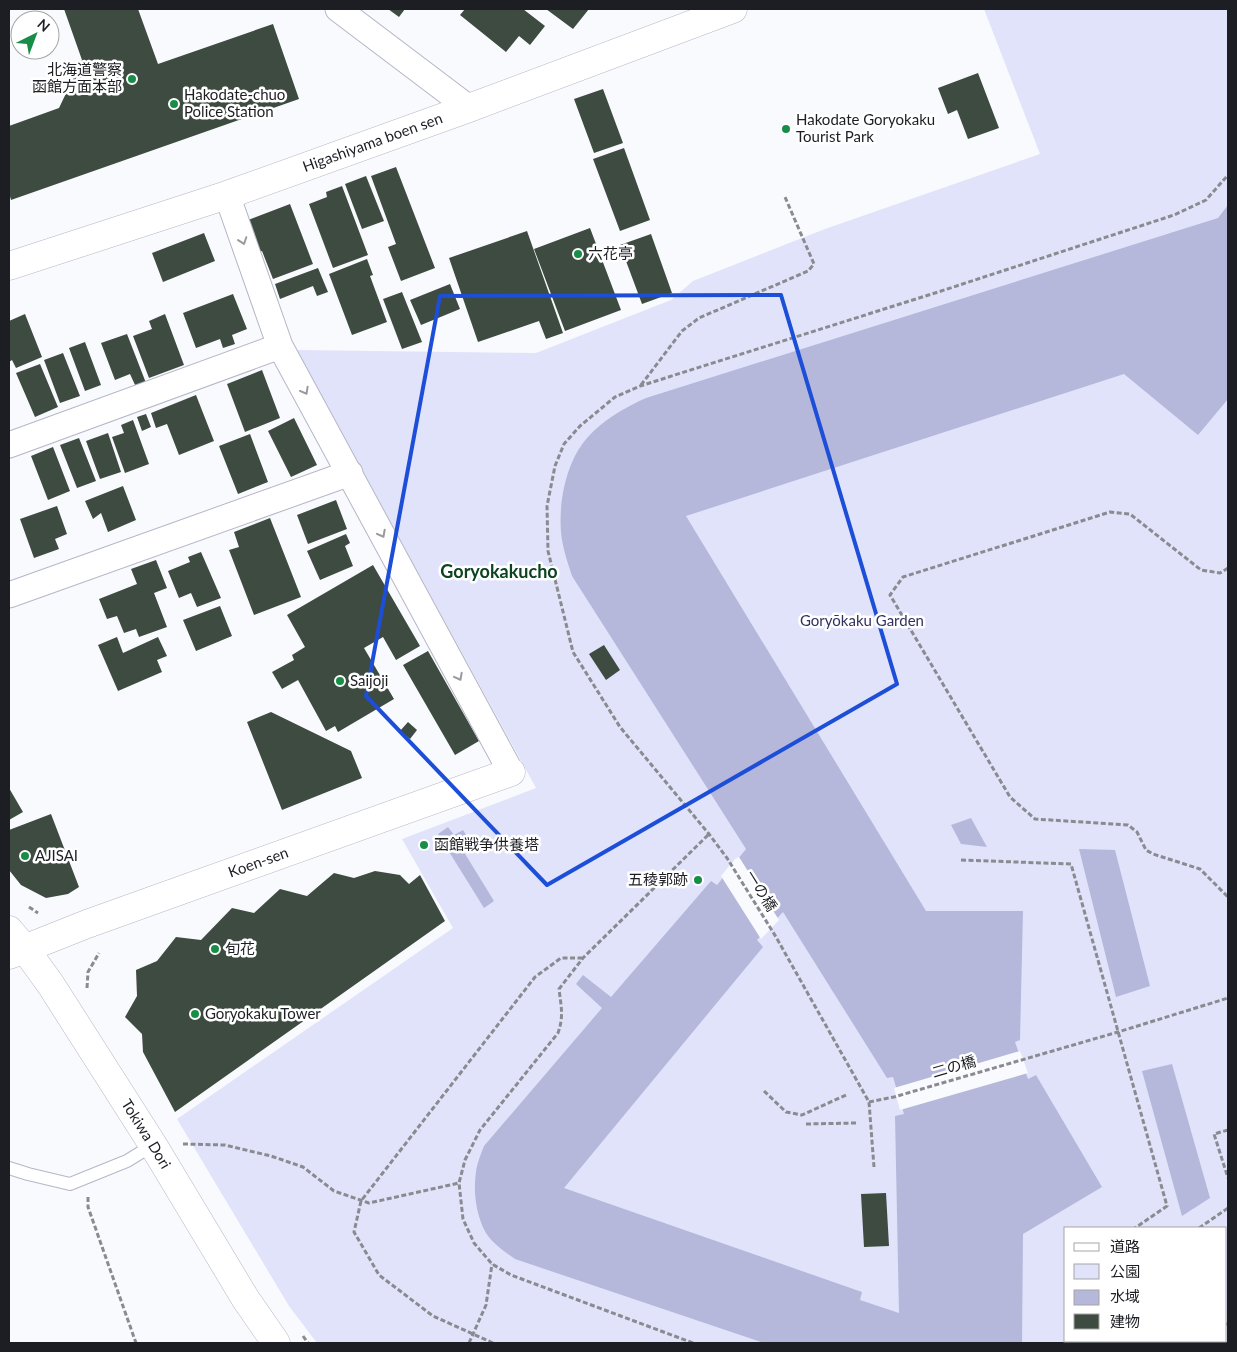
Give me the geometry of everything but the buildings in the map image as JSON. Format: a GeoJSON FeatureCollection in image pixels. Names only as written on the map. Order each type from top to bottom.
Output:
{"type":"FeatureCollection","features":[{"type":"Feature","properties":{"kind":"street"},"geometry":{"type":"LineString","coordinates":[[338,9],[469,108]]}},
{"type":"Feature","properties":{"kind":"street","name":"Higashiyama boen sen"},"geometry":{"type":"LineString","coordinates":[[9,266],[227,195],[469,108],[724,10]]}},
{"type":"Feature","properties":{"kind":"street"},"geometry":{"type":"LineString","coordinates":[[227,195],[280,346],[510,772]]}},
{"type":"Feature","properties":{"kind":"street"},"geometry":{"type":"LineString","coordinates":[[9,445],[280,346]]}},
{"type":"Feature","properties":{"kind":"street"},"geometry":{"type":"LineString","coordinates":[[9,595],[350,473]]}},
{"type":"Feature","properties":{"kind":"street","name":"Koen-sen"},"geometry":{"type":"LineString","coordinates":[[14,944],[96,921],[510,772]]}},
{"type":"Feature","properties":{"kind":"street","name":"Tokiwa Dori"},"geometry":{"type":"LineString","coordinates":[[14,944],[51,985],[276,1343]]}},
{"type":"Feature","properties":{"kind":"lane"},"geometry":{"type":"LineString","coordinates":[[9,1168],[70,1184],[127,1161],[153,1145]]}},
{"type":"Feature","properties":{"kind":"path","name":"一の橋"},"geometry":{"type":"LineString","coordinates":[[868,1102],[776,937],[726,858],[709,834],[620,727],[573,652],[548,551],[547,506],[555,466],[564,444],[580,426],[615,397],[640,386],[1174,215],[1206,200],[1228,175]]}},
{"type":"Feature","properties":{"kind":"path"},"geometry":{"type":"LineString","coordinates":[[640,386],[682,331],[699,318],[808,271],[814,264],[785,197]]}},
{"type":"Feature","properties":{"kind":"path"},"geometry":{"type":"LineString","coordinates":[[1228,568],[1220,573],[1201,570],[1130,514],[1110,512],[903,578],[890,595],[1010,797],[1035,820],[1128,826],[1136,832],[1146,850],[1152,854],[1200,869],[1228,897]]}},
{"type":"Feature","properties":{"kind":"path"},"geometry":{"type":"LineString","coordinates":[[693,1343],[511,1275],[492,1264],[474,1243],[463,1219],[459,1183],[465,1160],[480,1130],[558,1033],[562,1022],[559,989],[583,958],[709,834]]}},
{"type":"Feature","properties":{"kind":"path"},"geometry":{"type":"LineString","coordinates":[[961,860],[1071,864],[1167,1206],[1136,1227]]}},
{"type":"Feature","properties":{"kind":"path"},"geometry":{"type":"LineString","coordinates":[[493,1343],[433,1316],[379,1275],[354,1232],[361,1201],[535,977],[561,958],[583,958]]}},
{"type":"Feature","properties":{"kind":"path","name":"二の橋"},"geometry":{"type":"LineString","coordinates":[[868,1102],[1118,1032],[1228,998]]}},
{"type":"Feature","properties":{"kind":"path"},"geometry":{"type":"LineString","coordinates":[[764,1091],[786,1112],[802,1115],[846,1095]]}},
{"type":"Feature","properties":{"kind":"path"},"geometry":{"type":"LineString","coordinates":[[868,1102],[874,1167]]}},
{"type":"Feature","properties":{"kind":"path"},"geometry":{"type":"LineString","coordinates":[[806,1124],[857,1123]]}},
{"type":"Feature","properties":{"kind":"path"},"geometry":{"type":"LineString","coordinates":[[1228,1130],[1214,1134],[1228,1178]]}},
{"type":"Feature","properties":{"kind":"path"},"geometry":{"type":"LineString","coordinates":[[182,1144],[224,1145],[271,1156],[303,1167],[334,1191],[369,1203],[459,1183]]}},
{"type":"Feature","properties":{"kind":"path"},"geometry":{"type":"LineString","coordinates":[[89,1176],[88,1207],[136,1343]]}},
{"type":"Feature","properties":{"kind":"path"},"geometry":{"type":"LineString","coordinates":[[1200,1227],[1228,1208]]}},
{"type":"Feature","properties":{"kind":"path"},"geometry":{"type":"LineString","coordinates":[[469,1343],[486,1306],[492,1264]]}},
{"type":"Feature","properties":{"kind":"highlighted area"},"geometry":{"type":"Polygon","coordinates":[[[781,295],[897,684],[547,885],[366,696],[440,296],[781,295]]]}},
{"type":"Feature","properties":{"kind":"green space","name":"Goryōkaku Garden"},"geometry":{"type":"Polygon","coordinates":[[[984,9],[1228,9],[1228,1343],[317,1343],[289,1306],[177,1119],[453,928],[402,839],[536,788],[297,350],[536,353],[671,300],[693,281],[825,229],[1040,154],[984,9]]]}},
{"type":"Feature","properties":{"kind":"water"},"geometry":{"type":"Polygon","coordinates":[[[1228,205],[1228,399],[1198,435],[1124,374],[686,516],[926,911],[1023,911],[1020,1040],[1015,1042],[1028,1079],[1036,1075],[1102,1187],[1023,1234],[1022,1343],[764,1343],[515,1259],[489,1237],[478,1211],[475,1179],[477,1165],[484,1146],[602,1008],[576,984],[583,975],[611,997],[711,881],[717,885],[746,849],[572,576],[562,540],[561,514],[564,486],[579,448],[607,420],[646,398],[1218,218],[1228,205]],[[783,912],[757,940],[763,947],[564,1188],[862,1292],[860,1300],[899,1313],[895,1116],[904,1114],[893,1077],[887,1078],[783,912]]]}},
{"type":"Feature","properties":{"kind":"water"},"geometry":{"type":"Polygon","coordinates":[[[971,818],[987,847],[961,844],[951,825],[971,818]]]}},
{"type":"Feature","properties":{"kind":"water"},"geometry":{"type":"Polygon","coordinates":[[[448,827],[454,835],[463,830],[468,838],[459,844],[494,901],[484,908],[438,834],[448,827]]]}},
{"type":"Feature","properties":{"kind":"water"},"geometry":{"type":"Polygon","coordinates":[[[1079,849],[1115,850],[1150,986],[1116,997],[1079,849]]]}},
{"type":"Feature","properties":{"kind":"water"},"geometry":{"type":"Polygon","coordinates":[[[1172,1064],[1210,1198],[1182,1216],[1142,1071],[1172,1064]]]}},
{"type":"Feature","properties":{"kind":"pier"},"geometry":{"type":"Polygon","coordinates":[[[739,857],[779,920],[761,939],[721,876],[735,859],[739,857]]]}},
{"type":"Feature","properties":{"kind":"pier"},"geometry":{"type":"Polygon","coordinates":[[[1020,1051],[1028,1073],[900,1110],[894,1088],[1020,1051]]]}},
{"type":"Feature","properties":{"kind":"place","name":"北海道警察 函館方面本部"},"geometry":{"type":"Point","coordinates":[132,79]}},
{"type":"Feature","properties":{"kind":"place","name":"Hakodate-chuo Police Station"},"geometry":{"type":"Point","coordinates":[174,104]}},
{"type":"Feature","properties":{"kind":"place","name":"Hakodate Goryokaku Tourist Park"},"geometry":{"type":"Point","coordinates":[786,129]}},
{"type":"Feature","properties":{"kind":"place","name":"六花亭"},"geometry":{"type":"Point","coordinates":[578,254]}},
{"type":"Feature","properties":{"kind":"place","name":"Saijoji"},"geometry":{"type":"Point","coordinates":[340,681]}},
{"type":"Feature","properties":{"kind":"place","name":"函館戦争供養塔"},"geometry":{"type":"Point","coordinates":[424,845]}},
{"type":"Feature","properties":{"kind":"place","name":"AJISAI"},"geometry":{"type":"Point","coordinates":[25,856]}},
{"type":"Feature","properties":{"kind":"place","name":"五稜郭跡"},"geometry":{"type":"Point","coordinates":[698,880]}},
{"type":"Feature","properties":{"kind":"place","name":"旬花"},"geometry":{"type":"Point","coordinates":[215,949]}},
{"type":"Feature","properties":{"kind":"place","name":"Goryokaku Tower"},"geometry":{"type":"Point","coordinates":[195,1014]}},
{"type":"Feature","properties":{"kind":"district","name":"Goryokakucho"},"geometry":{"type":"Point","coordinates":[499,572]}}]}
